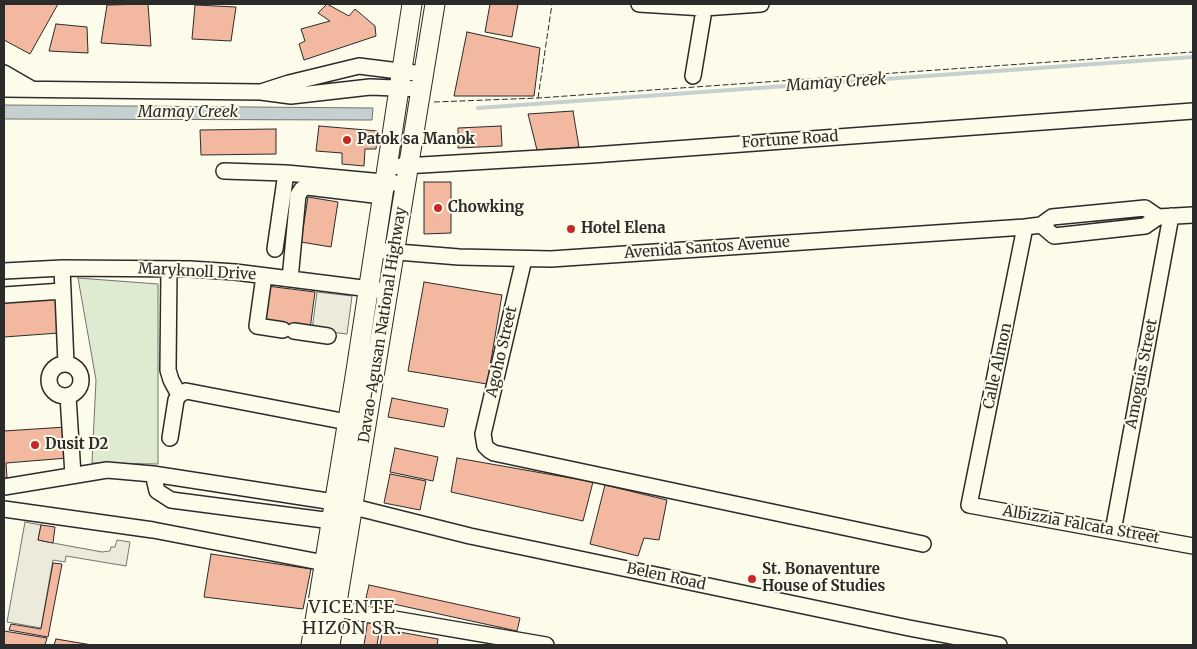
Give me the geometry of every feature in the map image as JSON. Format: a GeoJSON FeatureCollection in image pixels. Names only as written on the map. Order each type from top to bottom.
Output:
{"type":"FeatureCollection","features":[{"type":"Feature","properties":{"kind":"main road","name":"Davao-Agusan National Highway"},"geometry":{"type":"LineString","coordinates":[[311,645],[355,378],[367,289],[412,4]]}},
{"type":"Feature","properties":{"kind":"main road","name":"Davao-Agusan National Highway"},"geometry":{"type":"LineString","coordinates":[[330,645],[375,381],[435,4]]}},
{"type":"Feature","properties":{"kind":"main road"},"geometry":{"type":"LineString","coordinates":[[355,378],[375,381]]}},
{"type":"Feature","properties":{"kind":"street"},"geometry":{"type":"LineString","coordinates":[[639,4],[705,6],[761,4]]}},
{"type":"Feature","properties":{"kind":"street"},"geometry":{"type":"LineString","coordinates":[[693,76],[705,6]]}},
{"type":"Feature","properties":{"kind":"street"},"geometry":{"type":"LineString","coordinates":[[261,92],[289,82],[359,66],[400,79],[422,82]]}},
{"type":"Feature","properties":{"kind":"street"},"geometry":{"type":"LineString","coordinates":[[4,73],[30,88]]}},
{"type":"Feature","properties":{"kind":"street"},"geometry":{"type":"LineString","coordinates":[[4,89],[261,92],[290,96],[358,88],[400,79]]}},
{"type":"Feature","properties":{"kind":"street","name":"Fortune Road"},"geometry":{"type":"LineString","coordinates":[[384,182],[407,175],[1193,111]]}},
{"type":"Feature","properties":{"kind":"street"},"geometry":{"type":"LineString","coordinates":[[224,171],[286,173],[384,182]]}},
{"type":"Feature","properties":{"kind":"street"},"geometry":{"type":"LineString","coordinates":[[275,249],[286,173]]}},
{"type":"Feature","properties":{"kind":"street"},"geometry":{"type":"LineString","coordinates":[[290,279],[298,195],[302,189],[307,186],[384,182]]}},
{"type":"Feature","properties":{"kind":"street","name":"Avenida Santos Avenue"},"geometry":{"type":"LineString","coordinates":[[373,250],[524,259],[1026,227],[1041,225],[1052,217],[1145,208],[1165,217],[1193,215]]}},
{"type":"Feature","properties":{"kind":"street","name":"Amoguis Street"},"geometry":{"type":"LineString","coordinates":[[1113,531],[1165,217]]}},
{"type":"Feature","properties":{"kind":"street","name":"Calle Almon"},"geometry":{"type":"LineString","coordinates":[[969,505],[1026,227]]}},
{"type":"Feature","properties":{"kind":"street","name":"Agoho Street"},"geometry":{"type":"LineString","coordinates":[[524,259],[484,434],[485,446],[494,453],[923,544]]}},
{"type":"Feature","properties":{"kind":"street"},"geometry":{"type":"LineString","coordinates":[[62,268],[66,364]]}},
{"type":"Feature","properties":{"kind":"street","name":"Maryknoll Drive"},"geometry":{"type":"LineString","coordinates":[[4,271],[62,268],[169,269],[264,276],[389,292]]}},
{"type":"Feature","properties":{"kind":"street"},"geometry":{"type":"LineString","coordinates":[[169,269],[168,370],[179,395]]}},
{"type":"Feature","properties":{"kind":"street"},"geometry":{"type":"LineString","coordinates":[[264,276],[257,326],[328,336]]}},
{"type":"Feature","properties":{"kind":"street"},"geometry":{"type":"LineString","coordinates":[[4,295],[63,291]]}},
{"type":"Feature","properties":{"kind":"street"},"geometry":{"type":"LineString","coordinates":[[66,364],[79,371],[81,381],[77,390],[68,396],[55,393],[49,382],[53,369],[66,364]]}},
{"type":"Feature","properties":{"kind":"street"},"geometry":{"type":"LineString","coordinates":[[170,438],[176,400],[179,395],[192,391],[347,422]]}},
{"type":"Feature","properties":{"kind":"street"},"geometry":{"type":"LineString","coordinates":[[68,396],[73,476]]}},
{"type":"Feature","properties":{"kind":"street","name":"Belen Road"},"geometry":{"type":"LineString","coordinates":[[4,488],[107,470],[153,474],[334,502],[470,536],[899,626],[1000,645]]}},
{"type":"Feature","properties":{"kind":"street"},"geometry":{"type":"LineString","coordinates":[[153,474],[157,491],[170,500],[332,521]]}},
{"type":"Feature","properties":{"kind":"street","name":"Albizzia Falcata Street"},"geometry":{"type":"LineString","coordinates":[[969,505],[1193,546]]}},
{"type":"Feature","properties":{"kind":"street"},"geometry":{"type":"LineString","coordinates":[[4,509],[153,530],[344,567]]}},
{"type":"Feature","properties":{"kind":"street"},"geometry":{"type":"LineString","coordinates":[[336,608],[546,645]]}},
{"type":"Feature","properties":{"kind":"green space"},"geometry":{"type":"Polygon","coordinates":[[[78,278],[158,284],[158,464],[92,463],[96,380],[78,278]]]}},
{"type":"Feature","properties":{"kind":"shaded area"},"geometry":{"type":"Polygon","coordinates":[[[317,292],[352,296],[347,334],[312,330],[317,292]]]}},
{"type":"Feature","properties":{"kind":"shaded area"},"geometry":{"type":"Polygon","coordinates":[[[25,522],[41,525],[38,540],[53,543],[102,552],[110,551],[111,547],[115,547],[117,540],[130,542],[126,566],[66,556],[65,562],[53,560],[41,628],[7,622],[25,522]]]}},
{"type":"Feature","properties":{"kind":"water"},"geometry":{"type":"Polygon","coordinates":[[[4,105],[373,108],[372,120],[4,119],[4,105]]]}},
{"type":"Feature","properties":{"kind":"building"},"geometry":{"type":"Polygon","coordinates":[[[4,4],[58,4],[30,54],[4,40],[4,4]]]}},
{"type":"Feature","properties":{"kind":"building"},"geometry":{"type":"Polygon","coordinates":[[[148,4],[151,46],[101,43],[107,5],[148,4]]]}},
{"type":"Feature","properties":{"kind":"building"},"geometry":{"type":"Polygon","coordinates":[[[327,4],[349,16],[355,9],[375,26],[376,36],[304,60],[299,44],[305,41],[301,29],[330,21],[318,13],[327,4]]]}},
{"type":"Feature","properties":{"kind":"building"},"geometry":{"type":"Polygon","coordinates":[[[490,4],[518,4],[512,37],[485,32],[490,4]]]}},
{"type":"Feature","properties":{"kind":"building"},"geometry":{"type":"Polygon","coordinates":[[[195,5],[236,7],[231,41],[192,39],[195,5]]]}},
{"type":"Feature","properties":{"kind":"building"},"geometry":{"type":"Polygon","coordinates":[[[56,24],[87,27],[88,53],[49,51],[56,24]]]}},
{"type":"Feature","properties":{"kind":"building"},"geometry":{"type":"Polygon","coordinates":[[[467,32],[540,48],[534,96],[454,96],[467,32]]]}},
{"type":"Feature","properties":{"kind":"building"},"geometry":{"type":"Polygon","coordinates":[[[573,111],[579,147],[537,150],[528,114],[573,111]]]}},
{"type":"Feature","properties":{"kind":"building","name":"Patok sa Manok"},"geometry":{"type":"Polygon","coordinates":[[[319,126],[378,131],[376,149],[365,149],[364,166],[342,164],[342,153],[316,151],[319,126]]]}},
{"type":"Feature","properties":{"kind":"building"},"geometry":{"type":"Polygon","coordinates":[[[501,126],[502,146],[458,148],[458,128],[501,126]]]}},
{"type":"Feature","properties":{"kind":"building"},"geometry":{"type":"Polygon","coordinates":[[[276,129],[276,154],[201,155],[200,130],[276,129]]]}},
{"type":"Feature","properties":{"kind":"building","name":"Chowking"},"geometry":{"type":"Polygon","coordinates":[[[424,182],[451,182],[451,233],[424,234],[424,182]]]}},
{"type":"Feature","properties":{"kind":"building"},"geometry":{"type":"Polygon","coordinates":[[[308,197],[338,202],[331,247],[301,242],[308,197]]]}},
{"type":"Feature","properties":{"kind":"building"},"geometry":{"type":"Polygon","coordinates":[[[1111,217],[1111,225],[1096,226],[1096,218],[1111,217]]]}},
{"type":"Feature","properties":{"kind":"building"},"geometry":{"type":"Polygon","coordinates":[[[424,282],[502,295],[487,384],[408,371],[424,282]]]}},
{"type":"Feature","properties":{"kind":"building"},"geometry":{"type":"Polygon","coordinates":[[[267,286],[315,292],[310,329],[262,322],[267,286]]]}},
{"type":"Feature","properties":{"kind":"building"},"geometry":{"type":"Polygon","coordinates":[[[57,298],[59,333],[4,337],[4,302],[57,298]]]}},
{"type":"Feature","properties":{"kind":"building"},"geometry":{"type":"Polygon","coordinates":[[[392,398],[448,409],[444,427],[388,417],[392,398]]]}},
{"type":"Feature","properties":{"kind":"building","name":"Dusit D2"},"geometry":{"type":"Polygon","coordinates":[[[66,427],[68,458],[6,463],[7,478],[4,478],[4,431],[66,427]]]}},
{"type":"Feature","properties":{"kind":"building"},"geometry":{"type":"Polygon","coordinates":[[[395,448],[438,457],[433,481],[390,472],[395,448]]]}},
{"type":"Feature","properties":{"kind":"building"},"geometry":{"type":"Polygon","coordinates":[[[457,458],[593,482],[583,521],[451,492],[457,458]]]}},
{"type":"Feature","properties":{"kind":"building"},"geometry":{"type":"Polygon","coordinates":[[[390,474],[426,481],[420,510],[384,503],[390,474]]]}},
{"type":"Feature","properties":{"kind":"building"},"geometry":{"type":"Polygon","coordinates":[[[605,485],[667,500],[659,540],[644,538],[638,556],[590,544],[605,485]]]}},
{"type":"Feature","properties":{"kind":"building"},"geometry":{"type":"Polygon","coordinates":[[[41,525],[55,527],[53,543],[38,540],[41,525]]]}},
{"type":"Feature","properties":{"kind":"building"},"geometry":{"type":"Polygon","coordinates":[[[211,554],[311,569],[303,609],[204,597],[211,554]]]}},
{"type":"Feature","properties":{"kind":"building"},"geometry":{"type":"Polygon","coordinates":[[[53,563],[62,564],[48,637],[9,630],[11,624],[41,629],[53,563]]]}},
{"type":"Feature","properties":{"kind":"building"},"geometry":{"type":"Polygon","coordinates":[[[369,585],[520,618],[517,631],[366,598],[369,585]]]}},
{"type":"Feature","properties":{"kind":"building"},"geometry":{"type":"Polygon","coordinates":[[[368,619],[381,621],[377,645],[364,645],[368,619]]]}},
{"type":"Feature","properties":{"kind":"building"},"geometry":{"type":"Polygon","coordinates":[[[383,629],[438,639],[437,645],[380,645],[383,629]]]}},
{"type":"Feature","properties":{"kind":"building"},"geometry":{"type":"Polygon","coordinates":[[[4,631],[47,638],[45,645],[4,645],[4,631]]]}},
{"type":"Feature","properties":{"kind":"building"},"geometry":{"type":"Polygon","coordinates":[[[56,639],[92,645],[54,645],[56,639]]]}},
{"type":"Feature","properties":{"kind":"waterway","name":"Mamay Creek"},"geometry":{"type":"LineString","coordinates":[[478,108],[1193,57]]}},
{"type":"Feature","properties":{"kind":"fence"},"geometry":{"type":"LineString","coordinates":[[538,98],[552,4]]}},
{"type":"Feature","properties":{"kind":"fence"},"geometry":{"type":"LineString","coordinates":[[434,102],[538,98],[1193,52]]}},
{"type":"Feature","properties":{"kind":"place","name":"Patok sa Manok"},"geometry":{"type":"Point","coordinates":[347,140]}},
{"type":"Feature","properties":{"kind":"place","name":"Chowking"},"geometry":{"type":"Point","coordinates":[438,208]}},
{"type":"Feature","properties":{"kind":"place","name":"Hotel Elena"},"geometry":{"type":"Point","coordinates":[571,229]}},
{"type":"Feature","properties":{"kind":"place","name":"Dusit D2"},"geometry":{"type":"Point","coordinates":[35,445]}},
{"type":"Feature","properties":{"kind":"place","name":"St. Bonaventure House of Studies"},"geometry":{"type":"Point","coordinates":[752,579]}},
{"type":"Feature","properties":{"kind":"district","name":"VICENTE HIZON SR."},"geometry":{"type":"Point","coordinates":[352,618]}}]}
